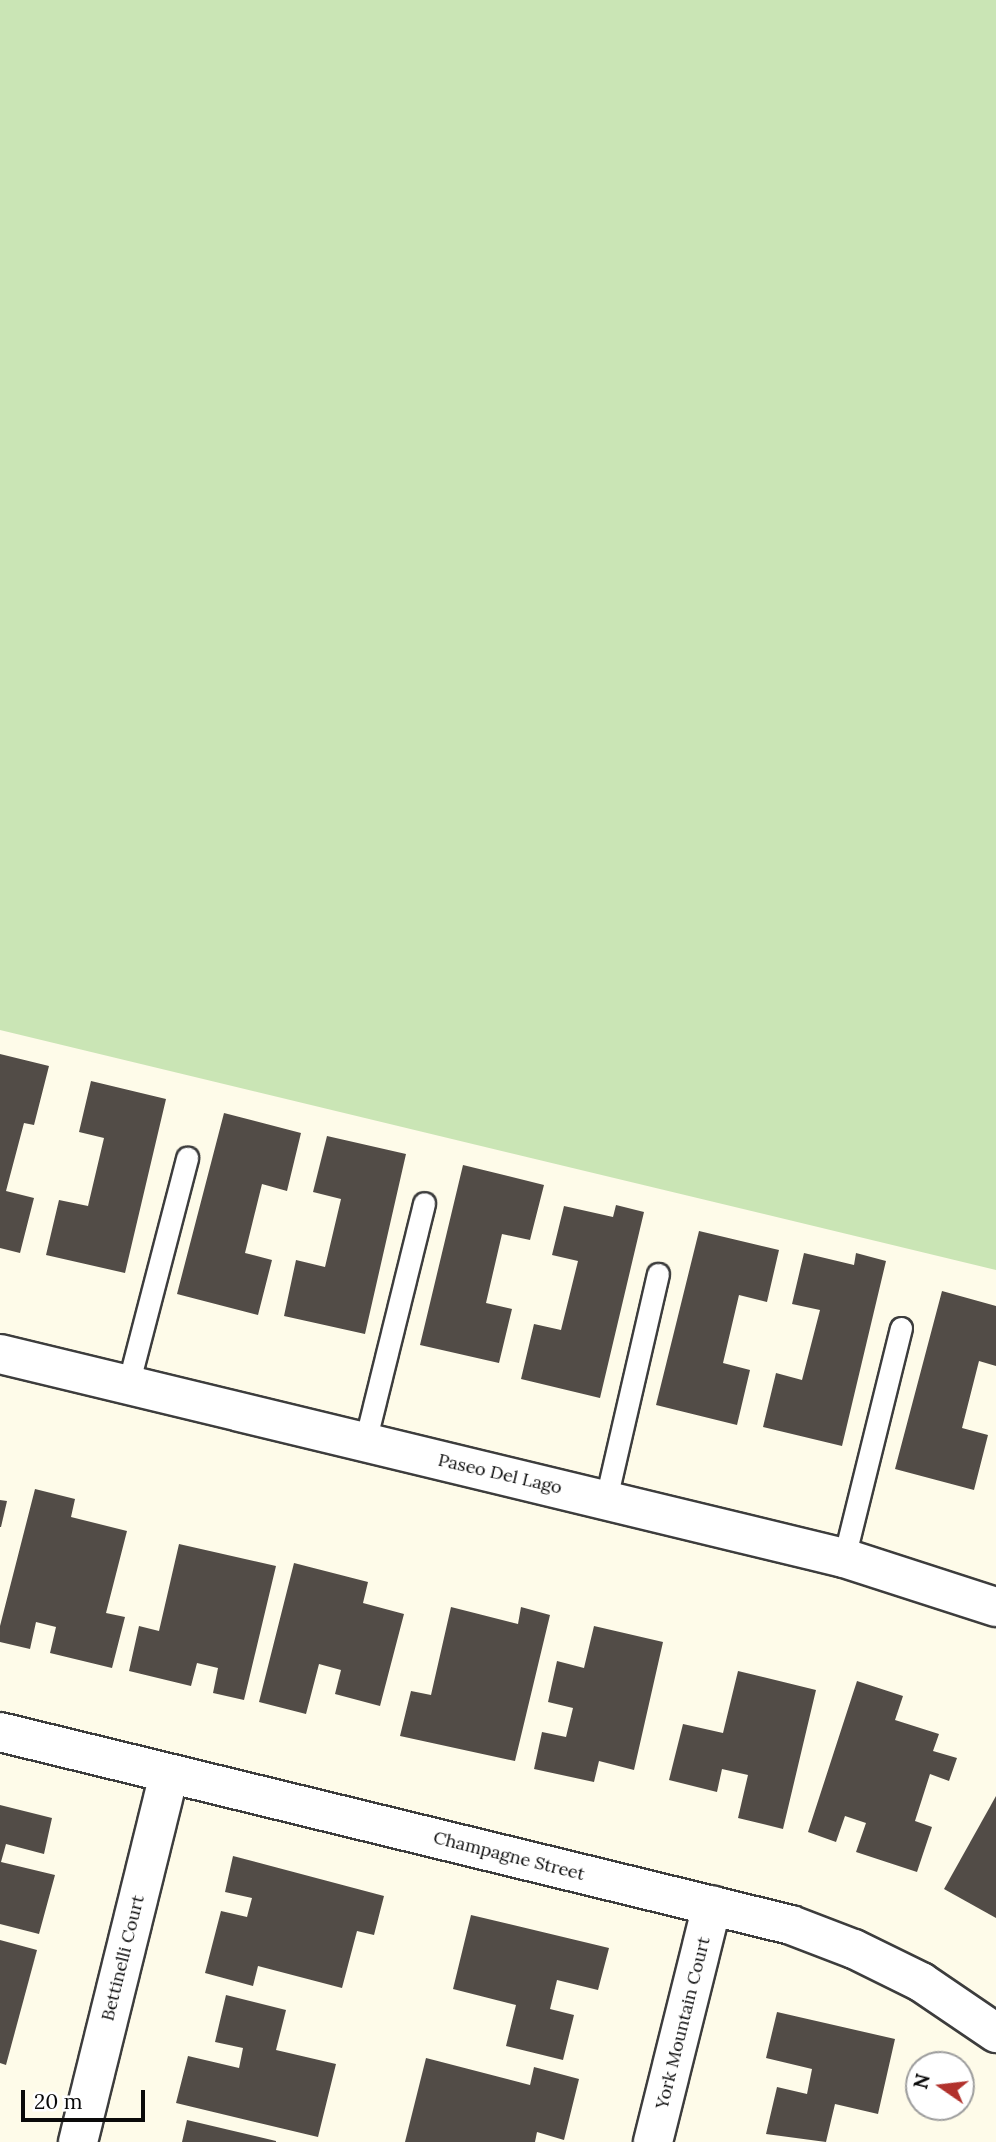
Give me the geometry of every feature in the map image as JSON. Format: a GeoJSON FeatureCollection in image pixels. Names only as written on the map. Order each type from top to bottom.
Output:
{"type":"FeatureCollection","features":[{"type":"Feature","properties":{"kind":"street","name":"Paseo Del Lago"},"geometry":{"type":"LineString","coordinates":[[0,1354],[844,1558],[996,1607]]}},
{"type":"Feature","properties":{"kind":"street","name":"Champagne Street"},"geometry":{"type":"LineString","coordinates":[[0,1732],[791,1925],[853,1949],[921,1982],[996,2032]]}},
{"type":"Feature","properties":{"kind":"street","name":"Bettinelli Court"},"geometry":{"type":"LineString","coordinates":[[78,2142],[169,1774]]}},
{"type":"Feature","properties":{"kind":"street","name":"York Mountain Court"},"geometry":{"type":"LineString","coordinates":[[653,2142],[712,1905]]}},
{"type":"Feature","properties":{"kind":"lane"},"geometry":{"type":"LineString","coordinates":[[128,1385],[187,1158]]}},
{"type":"Feature","properties":{"kind":"lane"},"geometry":{"type":"LineString","coordinates":[[365,1442],[424,1203]]}},
{"type":"Feature","properties":{"kind":"lane"},"geometry":{"type":"LineString","coordinates":[[606,1499],[658,1274]]}},
{"type":"Feature","properties":{"kind":"lane"},"geometry":{"type":"LineString","coordinates":[[844,1558],[901,1328]]}},
{"type":"Feature","properties":{"kind":"green space"},"geometry":{"type":"Polygon","coordinates":[[[0,0],[996,0],[996,1270],[0,1030],[0,0]]]}},
{"type":"Feature","properties":{"kind":"building"},"geometry":{"type":"Polygon","coordinates":[[[0,1054],[49,1066],[34,1125],[24,1123],[6,1191],[34,1198],[20,1253],[0,1248],[0,1054]]]}},
{"type":"Feature","properties":{"kind":"building"},"geometry":{"type":"Polygon","coordinates":[[[91,1081],[166,1099],[125,1273],[46,1255],[59,1200],[88,1206],[104,1138],[79,1132],[91,1081]]]}},
{"type":"Feature","properties":{"kind":"building"},"geometry":{"type":"Polygon","coordinates":[[[224,1113],[301,1133],[287,1191],[262,1184],[245,1253],[272,1260],[258,1315],[177,1294],[224,1113]]]}},
{"type":"Feature","properties":{"kind":"building"},"geometry":{"type":"Polygon","coordinates":[[[327,1136],[406,1154],[365,1334],[284,1316],[296,1260],[325,1267],[341,1199],[313,1192],[327,1136]]]}},
{"type":"Feature","properties":{"kind":"building"},"geometry":{"type":"Polygon","coordinates":[[[463,1165],[544,1185],[530,1240],[502,1234],[486,1303],[512,1309],[499,1363],[420,1345],[463,1165]]]}},
{"type":"Feature","properties":{"kind":"building"},"geometry":{"type":"Polygon","coordinates":[[[616,1205],[644,1212],[600,1398],[521,1379],[534,1324],[561,1330],[578,1261],[552,1255],[564,1206],[613,1217],[616,1205]]]}},
{"type":"Feature","properties":{"kind":"building"},"geometry":{"type":"Polygon","coordinates":[[[699,1231],[779,1250],[767,1302],[739,1295],[723,1363],[750,1370],[737,1425],[656,1405],[699,1231]]]}},
{"type":"Feature","properties":{"kind":"building"},"geometry":{"type":"Polygon","coordinates":[[[804,1253],[854,1265],[856,1253],[886,1261],[842,1446],[763,1427],[776,1373],[802,1380],[820,1310],[792,1304],[804,1253]]]}},
{"type":"Feature","properties":{"kind":"building"},"geometry":{"type":"Polygon","coordinates":[[[942,1291],[996,1306],[996,1366],[979,1361],[962,1428],[988,1435],[974,1490],[895,1469],[942,1291]]]}},
{"type":"Feature","properties":{"kind":"building"},"geometry":{"type":"Polygon","coordinates":[[[35,1489],[75,1499],[71,1517],[127,1531],[106,1613],[125,1617],[112,1668],[50,1653],[56,1627],[36,1622],[30,1649],[0,1642],[0,1626],[35,1489]]]}},
{"type":"Feature","properties":{"kind":"building"},"geometry":{"type":"Polygon","coordinates":[[[0,1500],[7,1501],[1,1527],[0,1527],[0,1500]]]}},
{"type":"Feature","properties":{"kind":"building"},"geometry":{"type":"Polygon","coordinates":[[[179,1544],[276,1566],[244,1700],[213,1693],[218,1668],[197,1663],[191,1686],[129,1671],[139,1626],[159,1631],[179,1544]]]}},
{"type":"Feature","properties":{"kind":"building"},"geometry":{"type":"Polygon","coordinates":[[[294,1563],[368,1582],[363,1603],[404,1614],[380,1706],[335,1694],[341,1670],[319,1664],[306,1714],[259,1702],[294,1563]]]}},
{"type":"Feature","properties":{"kind":"building"},"geometry":{"type":"Polygon","coordinates":[[[451,1607],[518,1624],[521,1607],[550,1615],[515,1761],[400,1736],[411,1691],[431,1695],[451,1607]]]}},
{"type":"Feature","properties":{"kind":"building"},"geometry":{"type":"Polygon","coordinates":[[[594,1626],[663,1642],[634,1770],[599,1761],[594,1782],[534,1769],[542,1732],[566,1737],[573,1708],[548,1702],[557,1661],[584,1668],[594,1626]]]}},
{"type":"Feature","properties":{"kind":"building"},"geometry":{"type":"Polygon","coordinates":[[[738,1671],[816,1690],[783,1829],[738,1818],[748,1775],[722,1769],[717,1792],[669,1780],[683,1724],[723,1733],[738,1671]]]}},
{"type":"Feature","properties":{"kind":"building"},"geometry":{"type":"Polygon","coordinates":[[[857,1681],[903,1696],[895,1720],[939,1734],[933,1751],[957,1758],[949,1781],[930,1774],[915,1821],[932,1827],[917,1872],[856,1852],[866,1823],[845,1816],[836,1842],[808,1832],[857,1681]]]}},
{"type":"Feature","properties":{"kind":"building"},"geometry":{"type":"Polygon","coordinates":[[[996,1796],[996,1918],[944,1889],[996,1796]]]}},
{"type":"Feature","properties":{"kind":"building"},"geometry":{"type":"Polygon","coordinates":[[[0,1805],[52,1818],[44,1854],[6,1844],[1,1862],[55,1875],[39,1934],[0,1924],[0,1805]]]}},
{"type":"Feature","properties":{"kind":"building"},"geometry":{"type":"Polygon","coordinates":[[[233,1856],[384,1896],[374,1935],[357,1931],[342,1988],[258,1966],[253,1986],[205,1973],[221,1911],[247,1917],[252,1898],[225,1892],[233,1856]]]}},
{"type":"Feature","properties":{"kind":"building"},"geometry":{"type":"Polygon","coordinates":[[[471,1915],[609,1948],[598,1990],[557,1980],[550,2009],[574,2015],[563,2060],[506,2046],[516,2005],[453,1989],[471,1915]]]}},
{"type":"Feature","properties":{"kind":"building"},"geometry":{"type":"Polygon","coordinates":[[[0,1940],[37,1950],[6,2065],[0,2063],[0,1940]]]}},
{"type":"Feature","properties":{"kind":"building"},"geometry":{"type":"Polygon","coordinates":[[[226,1995],[286,2010],[276,2050],[336,2064],[318,2137],[176,2103],[188,2056],[239,2068],[243,2048],[215,2042],[226,1995]]]}},
{"type":"Feature","properties":{"kind":"building"},"geometry":{"type":"Polygon","coordinates":[[[777,2012],[895,2039],[878,2114],[835,2104],[826,2142],[766,2134],[777,2087],[807,2094],[812,2069],[766,2058],[777,2012]]]}},
{"type":"Feature","properties":{"kind":"building"},"geometry":{"type":"Polygon","coordinates":[[[426,2058],[530,2085],[534,2067],[579,2079],[564,2140],[537,2132],[535,2142],[405,2142],[426,2058]]]}},
{"type":"Feature","properties":{"kind":"building"},"geometry":{"type":"Polygon","coordinates":[[[187,2120],[276,2141],[276,2142],[182,2142],[187,2120]]]}}]}
